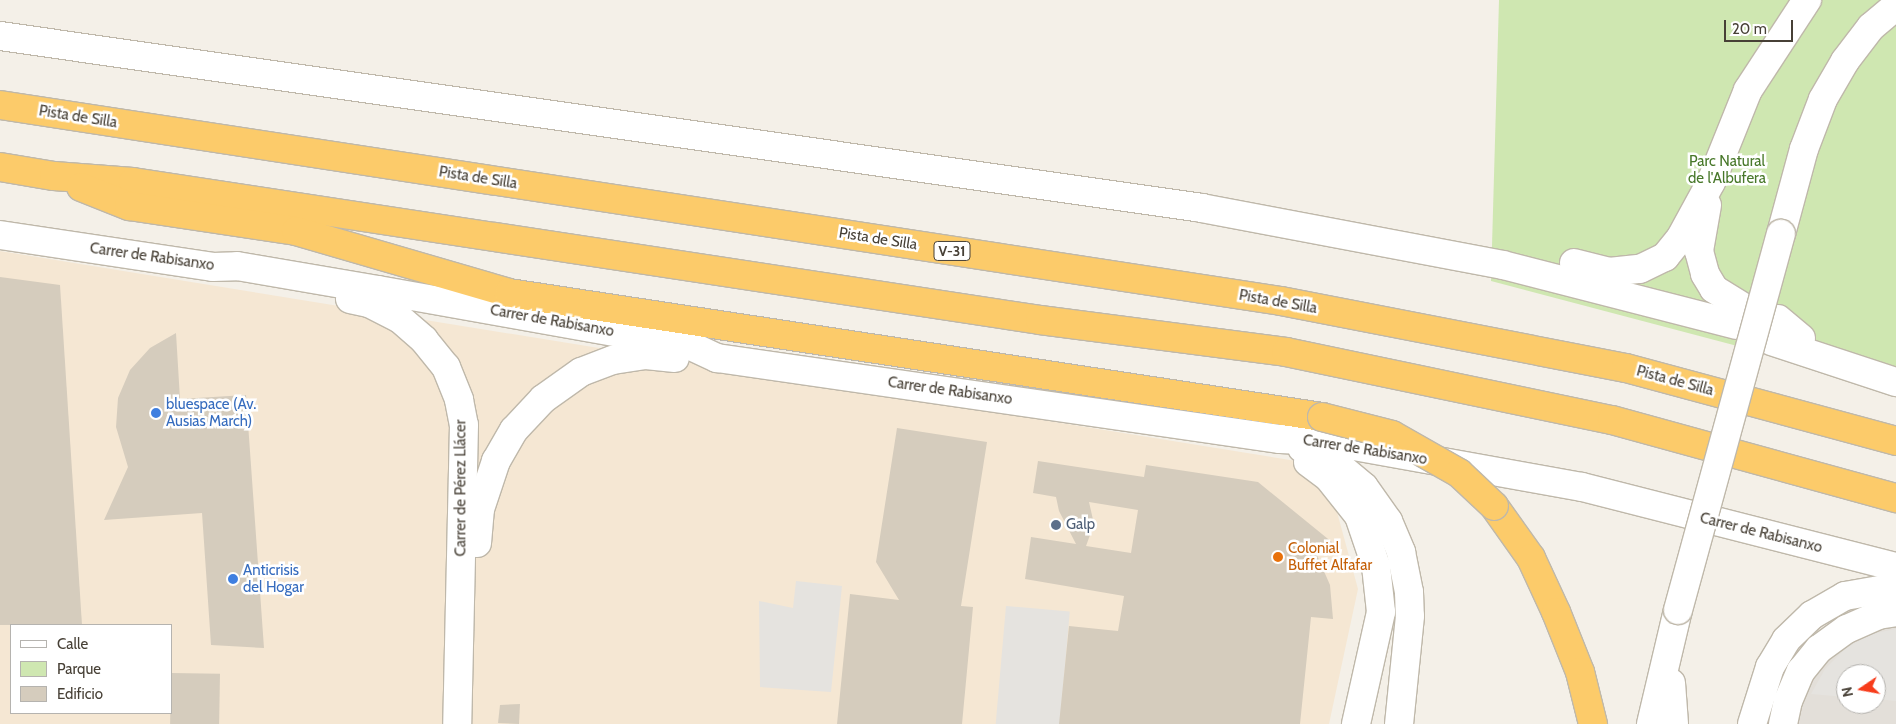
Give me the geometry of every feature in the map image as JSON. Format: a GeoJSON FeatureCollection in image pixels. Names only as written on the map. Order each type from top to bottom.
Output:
{"type":"FeatureCollection","features":[{"type":"Feature","properties":{"kind":"highway","name":"Pista de Silla"},"geometry":{"type":"LineString","coordinates":[[0,105],[1282,301],[1626,368],[1896,441]]}},
{"type":"Feature","properties":{"kind":"highway"},"geometry":{"type":"LineString","coordinates":[[0,167],[54,176],[133,182],[1040,320],[1286,352],[1612,420],[1896,498]]}},
{"type":"Feature","properties":{"kind":"highway"},"geometry":{"type":"LineString","coordinates":[[54,176],[129,206],[296,231],[509,293],[1322,417],[1392,434],[1460,473],[1494,506],[1531,558],[1556,612],[1580,672],[1593,724]]}},
{"type":"Feature","properties":{"kind":"street"},"geometry":{"type":"LineString","coordinates":[[1503,265],[1560,259],[1609,272],[1640,269],[1665,257],[1676,244],[1710,182],[1748,90],[1807,0]]}},
{"type":"Feature","properties":{"kind":"street"},"geometry":{"type":"LineString","coordinates":[[1651,724],[1678,610],[1804,149],[1823,99],[1845,61],[1871,27],[1896,6]]}},
{"type":"Feature","properties":{"kind":"street"},"geometry":{"type":"LineString","coordinates":[[0,36],[1202,208],[1503,265],[1738,315],[1714,289],[1699,251],[1710,182]]}},
{"type":"Feature","properties":{"kind":"street","name":"Carrer de Rabisanxo"},"geometry":{"type":"LineString","coordinates":[[0,235],[213,267],[237,266],[378,290],[691,346],[717,358],[1280,439],[1326,442],[1582,487],[1896,567]]}},
{"type":"Feature","properties":{"kind":"street","name":"Carrer de Pérez Llácer"},"geometry":{"type":"LineString","coordinates":[[213,267],[235,278],[369,303],[399,318],[424,340],[446,366],[459,400],[464,424],[457,724]]}},
{"type":"Feature","properties":{"kind":"street"},"geometry":{"type":"LineString","coordinates":[[1896,362],[1775,330],[1896,382]]}},
{"type":"Feature","properties":{"kind":"street","name":"Carrer de Pérez Llácer"},"geometry":{"type":"LineString","coordinates":[[473,724],[476,553],[480,509],[496,461],[514,430],[543,399],[581,372],[613,360],[646,356],[693,360],[717,358]]}},
{"type":"Feature","properties":{"kind":"street"},"geometry":{"type":"LineString","coordinates":[[1280,439],[1329,478],[1347,498],[1359,516],[1376,566],[1381,612],[1356,724]]}},
{"type":"Feature","properties":{"kind":"street"},"geometry":{"type":"LineString","coordinates":[[1280,439],[1333,461],[1350,473],[1364,486],[1388,521],[1402,552],[1409,592],[1410,616],[1399,724]]}},
{"type":"Feature","properties":{"kind":"street"},"geometry":{"type":"LineString","coordinates":[[1752,724],[1770,667],[1786,640],[1812,615],[1845,596],[1896,587]]}},
{"type":"Feature","properties":{"kind":"street"},"geometry":{"type":"LineString","coordinates":[[1664,724],[1671,683],[1678,610]]}},
{"type":"Feature","properties":{"kind":"street"},"geometry":{"type":"LineString","coordinates":[[1786,713],[1801,671],[1819,649],[1848,629],[1878,615],[1896,612]]}},
{"type":"Feature","properties":{"kind":"street"},"geometry":{"type":"LineString","coordinates":[[1671,683],[1674,724]]}},
{"type":"Feature","properties":{"kind":"shaded area"},"geometry":{"type":"Polygon","coordinates":[[[0,251],[1296,461],[1334,501],[1358,589],[1329,724],[0,724],[0,251]]]}},
{"type":"Feature","properties":{"kind":"shaded area"},"geometry":{"type":"Polygon","coordinates":[[[796,581],[842,586],[831,692],[760,687],[759,601],[793,608],[796,581]]]}},
{"type":"Feature","properties":{"kind":"shaded area"},"geometry":{"type":"Polygon","coordinates":[[[1006,606],[1070,612],[1060,724],[996,724],[1006,606]]]}},
{"type":"Feature","properties":{"kind":"shaded area"},"geometry":{"type":"Polygon","coordinates":[[[1896,610],[1896,724],[1794,724],[1813,658],[1896,610]]]}},
{"type":"Feature","properties":{"kind":"shaded area"},"geometry":{"type":"Polygon","coordinates":[[[1896,629],[1896,701],[1886,700],[1886,664],[1836,664],[1836,696],[1811,694],[1825,669],[1846,648],[1871,634],[1896,629]]]}},
{"type":"Feature","properties":{"kind":"green space","name":"Parc Natural de l'Albufera"},"geometry":{"type":"Polygon","coordinates":[[[1499,0],[1896,0],[1896,388],[1491,281],[1499,0]]]}},
{"type":"Feature","properties":{"kind":"building"},"geometry":{"type":"Polygon","coordinates":[[[0,277],[60,285],[82,624],[0,625],[0,277]]]}},
{"type":"Feature","properties":{"kind":"building"},"geometry":{"type":"Polygon","coordinates":[[[176,333],[180,399],[246,395],[264,648],[211,645],[202,513],[104,520],[128,467],[116,427],[118,398],[130,370],[150,348],[176,333]]]}},
{"type":"Feature","properties":{"kind":"building"},"geometry":{"type":"Polygon","coordinates":[[[897,428],[987,442],[961,606],[973,607],[962,724],[837,724],[850,594],[899,600],[876,562],[897,428]]]}},
{"type":"Feature","properties":{"kind":"building"},"geometry":{"type":"Polygon","coordinates":[[[1038,461],[1144,477],[1146,465],[1258,482],[1333,543],[1316,553],[1330,585],[1333,619],[1311,617],[1300,724],[1059,724],[1069,626],[1118,631],[1124,596],[1025,579],[1031,537],[1076,544],[1059,511],[1056,497],[1033,493],[1038,461]],[[1089,502],[1094,524],[1086,546],[1131,553],[1138,510],[1089,502]]]}},
{"type":"Feature","properties":{"kind":"building"},"geometry":{"type":"Polygon","coordinates":[[[172,673],[220,674],[219,724],[170,724],[170,714],[172,714],[172,673]]]}},
{"type":"Feature","properties":{"kind":"building"},"geometry":{"type":"Polygon","coordinates":[[[520,704],[519,724],[498,723],[500,705],[520,704]]]}},
{"type":"Feature","properties":{"kind":"place","name":"bluespace (Av. Ausias March)"},"geometry":{"type":"Point","coordinates":[156,413]}},
{"type":"Feature","properties":{"kind":"place","name":"Galp"},"geometry":{"type":"Point","coordinates":[1056,525]}},
{"type":"Feature","properties":{"kind":"place","name":"Colonial Buffet Alfafar"},"geometry":{"type":"Point","coordinates":[1278,557]}},
{"type":"Feature","properties":{"kind":"place","name":"Anticrisis del Hogar"},"geometry":{"type":"Point","coordinates":[233,579]}}]}
